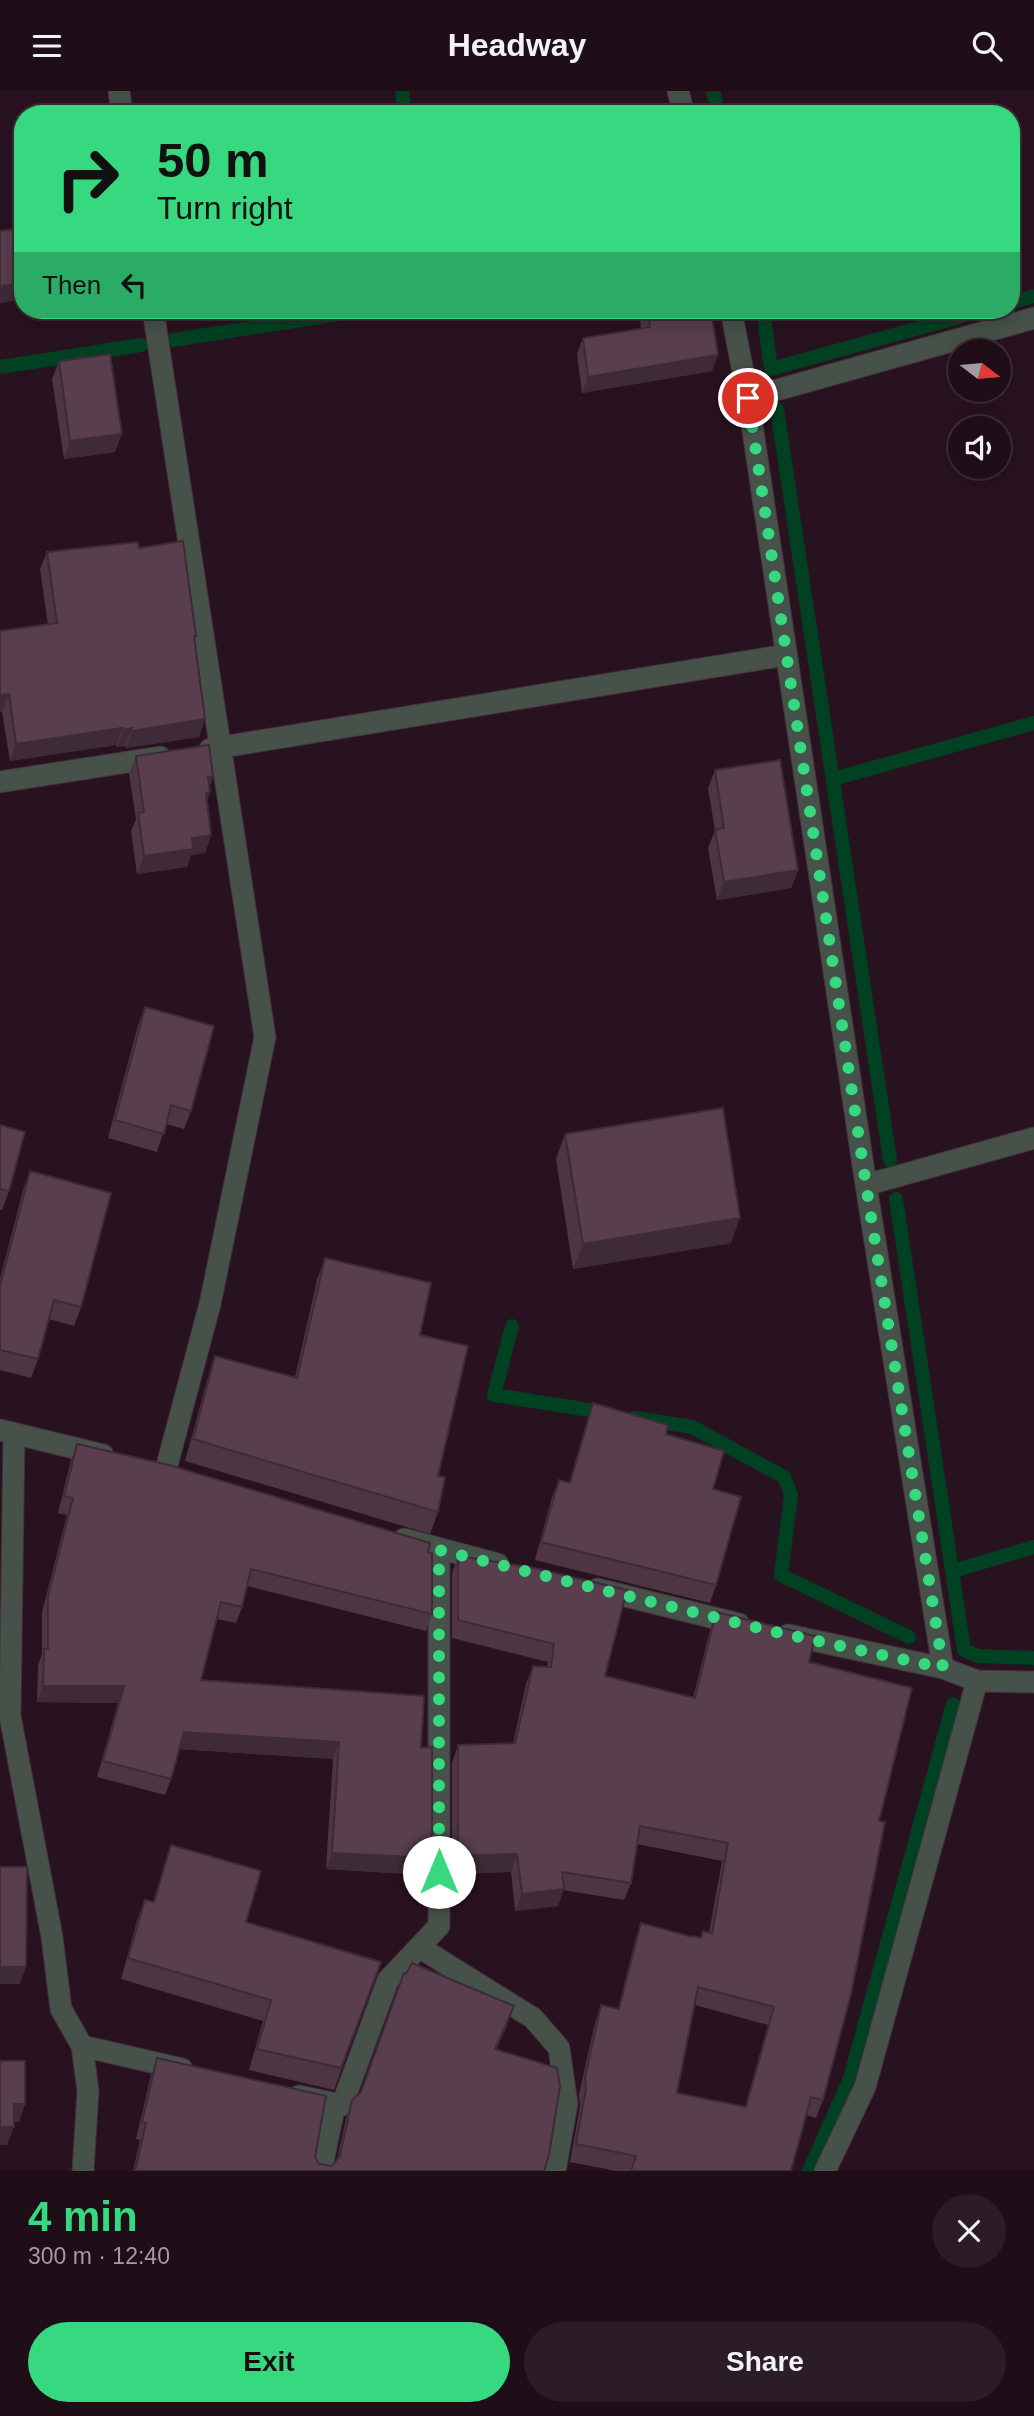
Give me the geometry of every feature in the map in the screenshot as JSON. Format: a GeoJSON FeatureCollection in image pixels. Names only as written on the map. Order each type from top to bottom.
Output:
{"type":"FeatureCollection","features":[{"type":"Feature","properties":{"kind":"street"},"geometry":{"type":"LineString","coordinates":[[154,319],[265,1037],[211,1304],[166,1469]]}},
{"type":"Feature","properties":{"kind":"street"},"geometry":{"type":"LineString","coordinates":[[733,319],[748,398],[866,1185],[943,1668]]}},
{"type":"Feature","properties":{"kind":"street"},"geometry":{"type":"LineString","coordinates":[[748,398],[1034,319]]}},
{"type":"Feature","properties":{"kind":"street"},"geometry":{"type":"LineString","coordinates":[[0,782],[786,655]]}},
{"type":"Feature","properties":{"kind":"street"},"geometry":{"type":"LineString","coordinates":[[866,1185],[1034,1138]]}},
{"type":"Feature","properties":{"kind":"street"},"geometry":{"type":"LineString","coordinates":[[83,2171],[88,2091],[82,2046],[61,2009],[52,1937],[10,1716],[7,1432],[192,1476]]}},
{"type":"Feature","properties":{"kind":"street"},"geometry":{"type":"LineString","coordinates":[[387,1535],[519,1570]]}},
{"type":"Feature","properties":{"kind":"street"},"geometry":{"type":"LineString","coordinates":[[282,2092],[342,2105],[388,1980],[439,1926],[439,1550]]}},
{"type":"Feature","properties":{"kind":"street"},"geometry":{"type":"LineString","coordinates":[[572,1583],[764,1630],[943,1668],[977,1681],[1034,1682]]}},
{"type":"Feature","properties":{"kind":"street"},"geometry":{"type":"LineString","coordinates":[[825,2171],[865,2087],[977,1681]]}},
{"type":"Feature","properties":{"kind":"street"},"geometry":{"type":"LineString","coordinates":[[419,1947],[533,2018],[559,2047],[567,2104],[555,2171]]}},
{"type":"Feature","properties":{"kind":"street"},"geometry":{"type":"LineString","coordinates":[[82,2046],[202,2073]]}},
{"type":"Feature","properties":{"kind":"street"},"geometry":{"type":"LineString","coordinates":[[321,2171],[335,2104]]}},
{"type":"Feature","properties":{"kind":"building"},"geometry":{"type":"Polygon","coordinates":[[[14,229],[14,284],[0,286],[0,231],[14,229]]]}},
{"type":"Feature","properties":{"kind":"building"},"geometry":{"type":"Polygon","coordinates":[[[649,319],[712,319],[718,355],[588,377],[583,338],[650,327],[649,319]]]}},
{"type":"Feature","properties":{"kind":"building"},"geometry":{"type":"Polygon","coordinates":[[[110,354],[122,434],[70,441],[59,361],[110,354]]]}},
{"type":"Feature","properties":{"kind":"building"},"geometry":{"type":"Polygon","coordinates":[[[183,541],[205,719],[132,731],[132,728],[123,728],[16,744],[9,694],[0,695],[0,631],[57,623],[47,552],[138,542],[139,548],[183,541]]]}},
{"type":"Feature","properties":{"kind":"building"},"geometry":{"type":"Polygon","coordinates":[[[209,745],[213,776],[208,777],[210,792],[206,793],[211,835],[192,838],[193,849],[144,856],[138,813],[144,812],[136,756],[209,745]]]}},
{"type":"Feature","properties":{"kind":"building"},"geometry":{"type":"Polygon","coordinates":[[[780,760],[798,870],[724,882],[715,830],[724,828],[715,770],[780,760]]]}},
{"type":"Feature","properties":{"kind":"building"},"geometry":{"type":"Polygon","coordinates":[[[145,1007],[214,1026],[191,1111],[171,1105],[164,1134],[115,1120],[145,1007]]]}},
{"type":"Feature","properties":{"kind":"building"},"geometry":{"type":"Polygon","coordinates":[[[723,1108],[740,1218],[583,1244],[565,1134],[723,1108]]]}},
{"type":"Feature","properties":{"kind":"building"},"geometry":{"type":"Polygon","coordinates":[[[0,1125],[25,1132],[9,1191],[0,1189],[0,1125]]]}},
{"type":"Feature","properties":{"kind":"building"},"geometry":{"type":"Polygon","coordinates":[[[30,1171],[111,1193],[81,1307],[54,1300],[38,1359],[0,1350],[0,1286],[30,1171]]]}},
{"type":"Feature","properties":{"kind":"building"},"geometry":{"type":"Polygon","coordinates":[[[325,1258],[431,1283],[420,1335],[468,1346],[438,1476],[445,1477],[438,1512],[193,1439],[215,1356],[297,1378],[325,1258]]]}},
{"type":"Feature","properties":{"kind":"building"},"geometry":{"type":"Polygon","coordinates":[[[593,1403],[668,1425],[666,1434],[724,1451],[713,1489],[741,1497],[716,1585],[541,1542],[559,1480],[570,1483],[593,1403]]]}},
{"type":"Feature","properties":{"kind":"building"},"geometry":{"type":"Polygon","coordinates":[[[77,1444],[169,1465],[430,1543],[428,1552],[432,1553],[432,1614],[251,1569],[242,1607],[221,1602],[201,1680],[424,1696],[421,1748],[432,1747],[432,1858],[332,1853],[339,1742],[184,1732],[171,1779],[103,1761],[124,1686],[43,1686],[44,1649],[48,1649],[48,1596],[73,1498],[64,1496],[77,1444]]]}},
{"type":"Feature","properties":{"kind":"building"},"geometry":{"type":"Polygon","coordinates":[[[458,1556],[530,1567],[627,1590],[605,1676],[695,1698],[716,1612],[815,1636],[809,1662],[912,1688],[879,1821],[885,1822],[851,1994],[823,2100],[811,2097],[791,2171],[631,2171],[636,2156],[576,2144],[586,2089],[585,2077],[601,2005],[619,2009],[641,1923],[692,1937],[701,1938],[703,1931],[712,1934],[728,1843],[640,1826],[631,1883],[562,1872],[564,1889],[522,1894],[517,1854],[458,1856],[458,1745],[515,1743],[533,1666],[551,1667],[554,1644],[458,1620],[458,1556]],[[698,1987],[677,2093],[746,2107],[774,2007],[698,1987]]]}},
{"type":"Feature","properties":{"kind":"building"},"geometry":{"type":"Polygon","coordinates":[[[171,1845],[261,1871],[246,1922],[381,1962],[341,2068],[257,2049],[271,2000],[128,1958],[145,1900],[154,1902],[171,1845]]]}},
{"type":"Feature","properties":{"kind":"building"},"geometry":{"type":"Polygon","coordinates":[[[0,1867],[27,1867],[26,1967],[0,1967],[0,1867]]]}},
{"type":"Feature","properties":{"kind":"building"},"geometry":{"type":"Polygon","coordinates":[[[412,1963],[514,2006],[495,2049],[557,2068],[560,2086],[544,2171],[135,2171],[146,2123],[142,2122],[157,2058],[326,2096],[315,2157],[319,2164],[332,2166],[340,2156],[352,2100],[361,2092],[404,1973],[406,1974],[412,1963]]]}},
{"type":"Feature","properties":{"kind":"building"},"geometry":{"type":"Polygon","coordinates":[[[0,2061],[25,2061],[25,2104],[14,2104],[14,2127],[0,2127],[0,2061]]]}},
{"type":"Feature","properties":{"kind":"waterway"},"geometry":{"type":"LineString","coordinates":[[402,91],[404,105]]}},
{"type":"Feature","properties":{"kind":"waterway"},"geometry":{"type":"LineString","coordinates":[[713,91],[717,105]]}},
{"type":"Feature","properties":{"kind":"waterway"},"geometry":{"type":"LineString","coordinates":[[1020,300],[1034,296]]}},
{"type":"Feature","properties":{"kind":"waterway"},"geometry":{"type":"LineString","coordinates":[[173,340],[307,319]]}},
{"type":"Feature","properties":{"kind":"waterway"},"geometry":{"type":"LineString","coordinates":[[764,319],[771,369],[952,319]]}},
{"type":"Feature","properties":{"kind":"waterway"},"geometry":{"type":"LineString","coordinates":[[0,367],[141,345]]}},
{"type":"Feature","properties":{"kind":"waterway"},"geometry":{"type":"LineString","coordinates":[[777,409],[890,1160]]}},
{"type":"Feature","properties":{"kind":"waterway"},"geometry":{"type":"LineString","coordinates":[[833,779],[1034,723]]}},
{"type":"Feature","properties":{"kind":"waterway"},"geometry":{"type":"LineString","coordinates":[[896,1199],[964,1650],[978,1656],[1034,1658]]}},
{"type":"Feature","properties":{"kind":"waterway"},"geometry":{"type":"LineString","coordinates":[[512,1326],[494,1395],[608,1413]]}},
{"type":"Feature","properties":{"kind":"waterway"},"geometry":{"type":"LineString","coordinates":[[635,1418],[692,1427],[784,1477],[791,1495],[781,1575],[909,1637]]}},
{"type":"Feature","properties":{"kind":"waterway"},"geometry":{"type":"LineString","coordinates":[[953,1571],[1034,1547]]}},
{"type":"Feature","properties":{"kind":"waterway"},"geometry":{"type":"LineString","coordinates":[[809,2171],[850,2078],[953,1704]]}},
{"type":"Feature","properties":{"kind":"route"},"geometry":{"type":"LineString","coordinates":[[439,1872],[439,1550],[771,1631],[943,1668],[866,1185],[748,398]]}}]}
